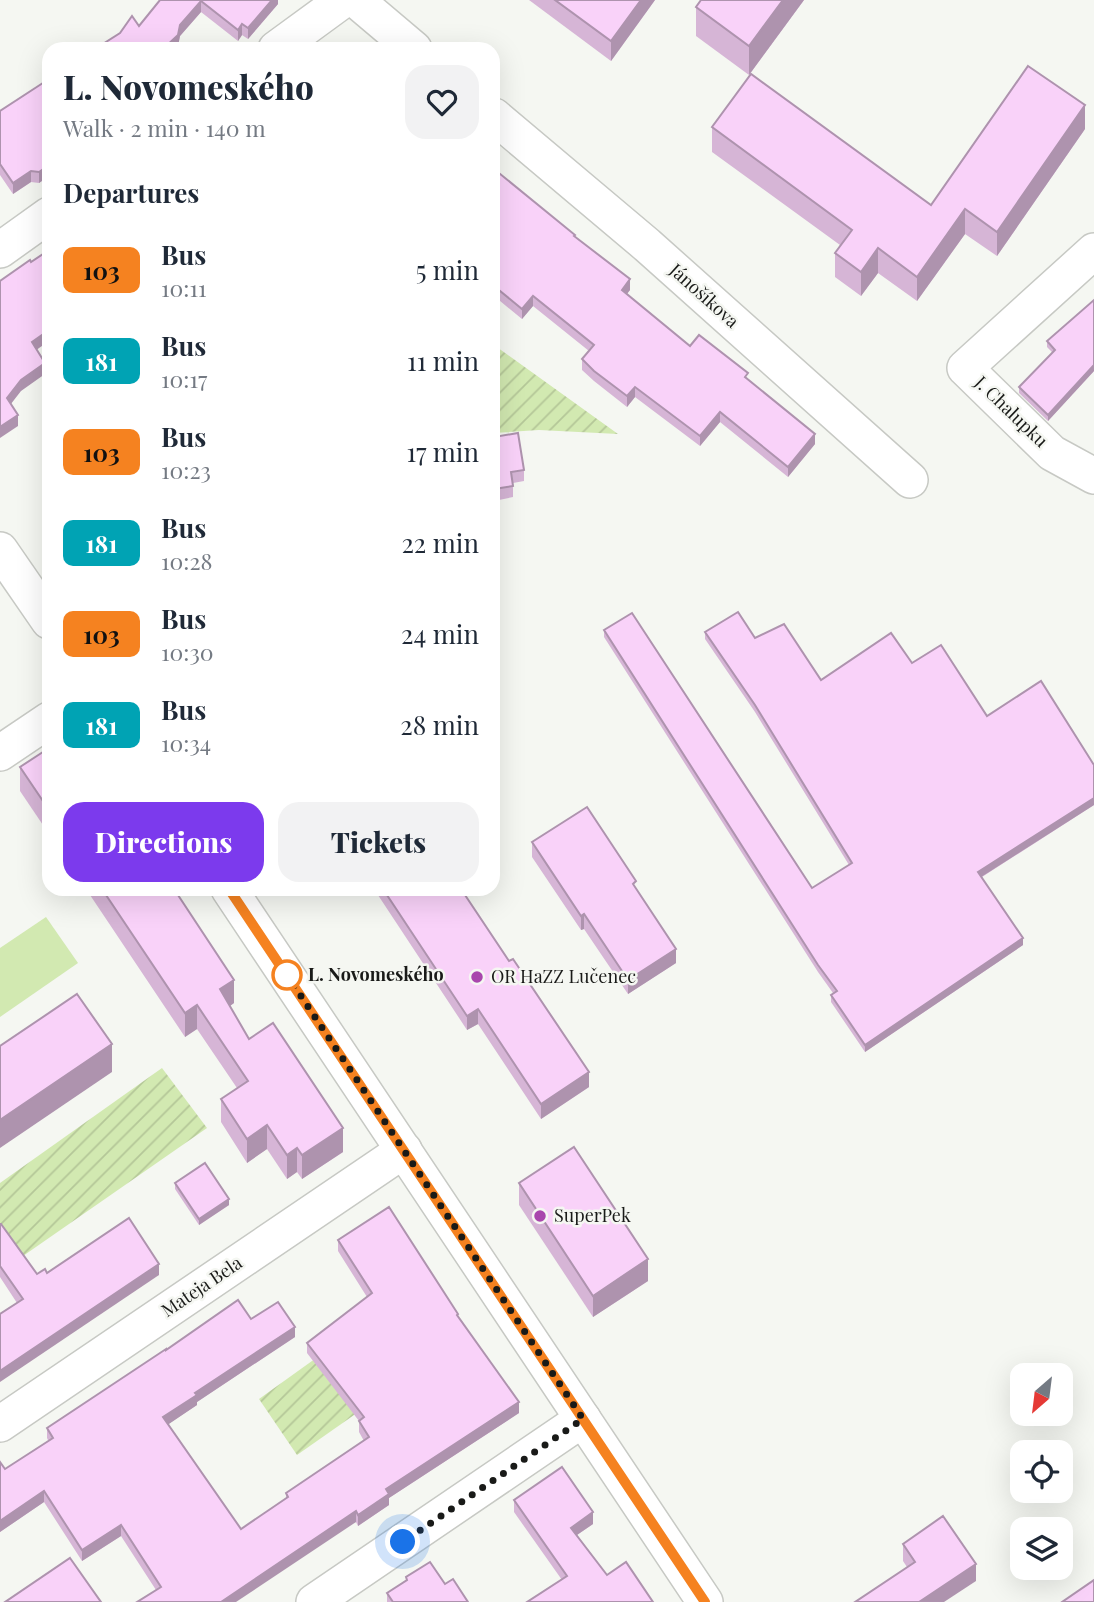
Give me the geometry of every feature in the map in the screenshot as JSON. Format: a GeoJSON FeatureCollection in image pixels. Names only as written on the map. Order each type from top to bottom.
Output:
{"type":"FeatureCollection","features":[{"type":"Feature","properties":{"kind":"street"},"geometry":{"type":"LineString","coordinates":[[285,42],[342,0]]}},
{"type":"Feature","properties":{"kind":"street"},"geometry":{"type":"LineString","coordinates":[[356,0],[406,42]]}},
{"type":"Feature","properties":{"kind":"street","name":"Jánošíkova"},"geometry":{"type":"LineString","coordinates":[[500,121],[648,245],[910,480]]}},
{"type":"Feature","properties":{"kind":"street"},"geometry":{"type":"LineString","coordinates":[[0,250],[42,220]]}},
{"type":"Feature","properties":{"kind":"street","name":"J. Chalupku"},"geometry":{"type":"LineString","coordinates":[[1094,251],[965,368],[1052,453],[1094,476]]}},
{"type":"Feature","properties":{"kind":"street"},"geometry":{"type":"LineString","coordinates":[[5,570],[42,613]]}},
{"type":"Feature","properties":{"kind":"street"},"geometry":{"type":"LineString","coordinates":[[0,753],[42,725]]}},
{"type":"Feature","properties":{"kind":"street"},"geometry":{"type":"LineString","coordinates":[[234,896],[705,1602]]}},
{"type":"Feature","properties":{"kind":"street","name":"Mateja Bela"},"geometry":{"type":"LineString","coordinates":[[0,1424],[404,1150]]}},
{"type":"Feature","properties":{"kind":"street"},"geometry":{"type":"LineString","coordinates":[[314,1602],[583,1419]]}},
{"type":"Feature","properties":{"kind":"green space"},"geometry":{"type":"Polygon","coordinates":[[[500,349],[618,434],[539,430],[500,433],[500,349]]]}},
{"type":"Feature","properties":{"kind":"green space"},"geometry":{"type":"Polygon","coordinates":[[[46,917],[78,963],[0,1017],[0,948],[46,917]]]}},
{"type":"Feature","properties":{"kind":"green space"},"geometry":{"type":"Polygon","coordinates":[[[162,1068],[207,1128],[0,1272],[0,1183],[162,1068]]]}},
{"type":"Feature","properties":{"kind":"green space"},"geometry":{"type":"Polygon","coordinates":[[[344,1338],[384,1394],[297,1455],[259,1399],[344,1338]]]}},
{"type":"Feature","properties":{"kind":"building"},"geometry":{"type":"Polygon","coordinates":[[[160,0],[272,0],[248,28],[242,24],[238,30],[201,1],[180,25],[178,35],[170,42],[106,42],[120,33],[132,16],[139,26],[160,0]]]}},
{"type":"Feature","properties":{"kind":"building"},"geometry":{"type":"Polygon","coordinates":[[[555,0],[641,0],[611,41],[555,0]]]}},
{"type":"Feature","properties":{"kind":"building"},"geometry":{"type":"Polygon","coordinates":[[[701,0],[783,0],[749,46],[696,7],[701,0]]]}},
{"type":"Feature","properties":{"kind":"building"},"geometry":{"type":"Polygon","coordinates":[[[1028,66],[1085,105],[997,232],[965,209],[917,277],[878,248],[861,272],[835,253],[852,230],[712,127],[751,74],[931,205],[1028,66]]]}},
{"type":"Feature","properties":{"kind":"building"},"geometry":{"type":"Polygon","coordinates":[[[42,84],[42,170],[31,171],[13,183],[0,164],[0,111],[42,84]]]}},
{"type":"Feature","properties":{"kind":"building"},"geometry":{"type":"Polygon","coordinates":[[[500,174],[630,279],[622,290],[690,346],[699,335],[748,373],[745,377],[815,434],[788,467],[720,412],[700,436],[635,387],[627,396],[594,371],[582,359],[594,345],[533,296],[522,309],[500,291],[500,174]]]}},
{"type":"Feature","properties":{"kind":"building"},"geometry":{"type":"Polygon","coordinates":[[[42,255],[42,335],[32,342],[42,358],[42,365],[21,380],[7,398],[18,415],[0,427],[0,281],[30,260],[31,262],[42,255]]]}},
{"type":"Feature","properties":{"kind":"building"},"geometry":{"type":"Polygon","coordinates":[[[1094,300],[1094,365],[1048,415],[1019,387],[1055,350],[1047,341],[1094,300]]]}},
{"type":"Feature","properties":{"kind":"building"},"geometry":{"type":"Polygon","coordinates":[[[518,433],[524,470],[511,472],[513,486],[500,488],[500,436],[518,433]]]}},
{"type":"Feature","properties":{"kind":"building"},"geometry":{"type":"Polygon","coordinates":[[[738,612],[755,638],[784,624],[821,680],[891,633],[912,663],[941,645],[987,716],[1041,681],[1094,765],[1094,798],[978,872],[1023,938],[865,1045],[831,995],[837,991],[604,630],[632,613],[812,888],[852,863],[755,705],[705,632],[738,612]]]}},
{"type":"Feature","properties":{"kind":"building"},"geometry":{"type":"Polygon","coordinates":[[[42,753],[42,800],[20,767],[42,753]]]}},
{"type":"Feature","properties":{"kind":"building"},"geometry":{"type":"Polygon","coordinates":[[[587,807],[636,881],[633,884],[676,949],[628,980],[532,842],[587,807]]]}},
{"type":"Feature","properties":{"kind":"building"},"geometry":{"type":"Polygon","coordinates":[[[107,896],[179,896],[234,980],[220,989],[249,1039],[273,1023],[343,1128],[302,1155],[297,1148],[287,1155],[267,1125],[247,1139],[221,1099],[248,1081],[197,1005],[185,1013],[107,896]]]}},
{"type":"Feature","properties":{"kind":"building"},"geometry":{"type":"Polygon","coordinates":[[[388,896],[466,896],[509,961],[513,959],[589,1072],[541,1104],[478,1009],[467,1016],[388,896]]]}},
{"type":"Feature","properties":{"kind":"building"},"geometry":{"type":"Polygon","coordinates":[[[77,994],[112,1044],[0,1120],[0,1046],[77,994]]]}},
{"type":"Feature","properties":{"kind":"building"},"geometry":{"type":"Polygon","coordinates":[[[574,1147],[648,1259],[593,1296],[519,1183],[574,1147]]]}},
{"type":"Feature","properties":{"kind":"building"},"geometry":{"type":"Polygon","coordinates":[[[205,1163],[229,1199],[199,1219],[175,1183],[205,1163]]]}},
{"type":"Feature","properties":{"kind":"building"},"geometry":{"type":"Polygon","coordinates":[[[389,1207],[457,1315],[519,1402],[386,1489],[389,1494],[358,1515],[356,1511],[221,1602],[137,1602],[161,1587],[121,1525],[82,1550],[44,1491],[0,1521],[0,1462],[5,1469],[53,1438],[47,1428],[238,1300],[251,1319],[278,1302],[295,1327],[163,1417],[241,1529],[288,1497],[286,1493],[369,1437],[359,1421],[364,1417],[307,1343],[372,1293],[338,1240],[389,1207]]]}},
{"type":"Feature","properties":{"kind":"building"},"geometry":{"type":"Polygon","coordinates":[[[129,1218],[159,1264],[0,1371],[0,1314],[23,1299],[0,1266],[0,1224],[37,1274],[45,1269],[47,1273],[129,1218]]]}},
{"type":"Feature","properties":{"kind":"building"},"geometry":{"type":"Polygon","coordinates":[[[562,1467],[593,1512],[571,1528],[607,1575],[626,1562],[653,1602],[527,1602],[567,1576],[514,1500],[562,1467]]]}},
{"type":"Feature","properties":{"kind":"building"},"geometry":{"type":"Polygon","coordinates":[[[943,1516],[976,1564],[919,1602],[855,1602],[915,1562],[903,1544],[943,1516]]]}},
{"type":"Feature","properties":{"kind":"building"},"geometry":{"type":"Polygon","coordinates":[[[70,1558],[101,1602],[5,1602],[70,1558]]]}},
{"type":"Feature","properties":{"kind":"building"},"geometry":{"type":"Polygon","coordinates":[[[430,1562],[445,1584],[453,1579],[468,1602],[393,1602],[387,1593],[430,1562]]]}},
{"type":"Feature","properties":{"kind":"building"},"geometry":{"type":"Polygon","coordinates":[[[1094,1580],[1094,1602],[1062,1602],[1094,1580]]]}},
{"type":"Feature","properties":{"kind":"bus line","name":"103"},"geometry":{"type":"LineString","coordinates":[[234,896],[705,1602]]}},
{"type":"Feature","properties":{"kind":"place","name":"L. Novomeského"},"geometry":{"type":"Point","coordinates":[287,975]}},
{"type":"Feature","properties":{"kind":"place","name":"OR HaZZ Lučenec"},"geometry":{"type":"Point","coordinates":[477,977]}},
{"type":"Feature","properties":{"kind":"place","name":"SuperPek"},"geometry":{"type":"Point","coordinates":[540,1216]}},
{"type":"Feature","properties":{"kind":"route"},"geometry":{"type":"LineString","coordinates":[[287,975],[583,1419],[403,1542]]}}]}
